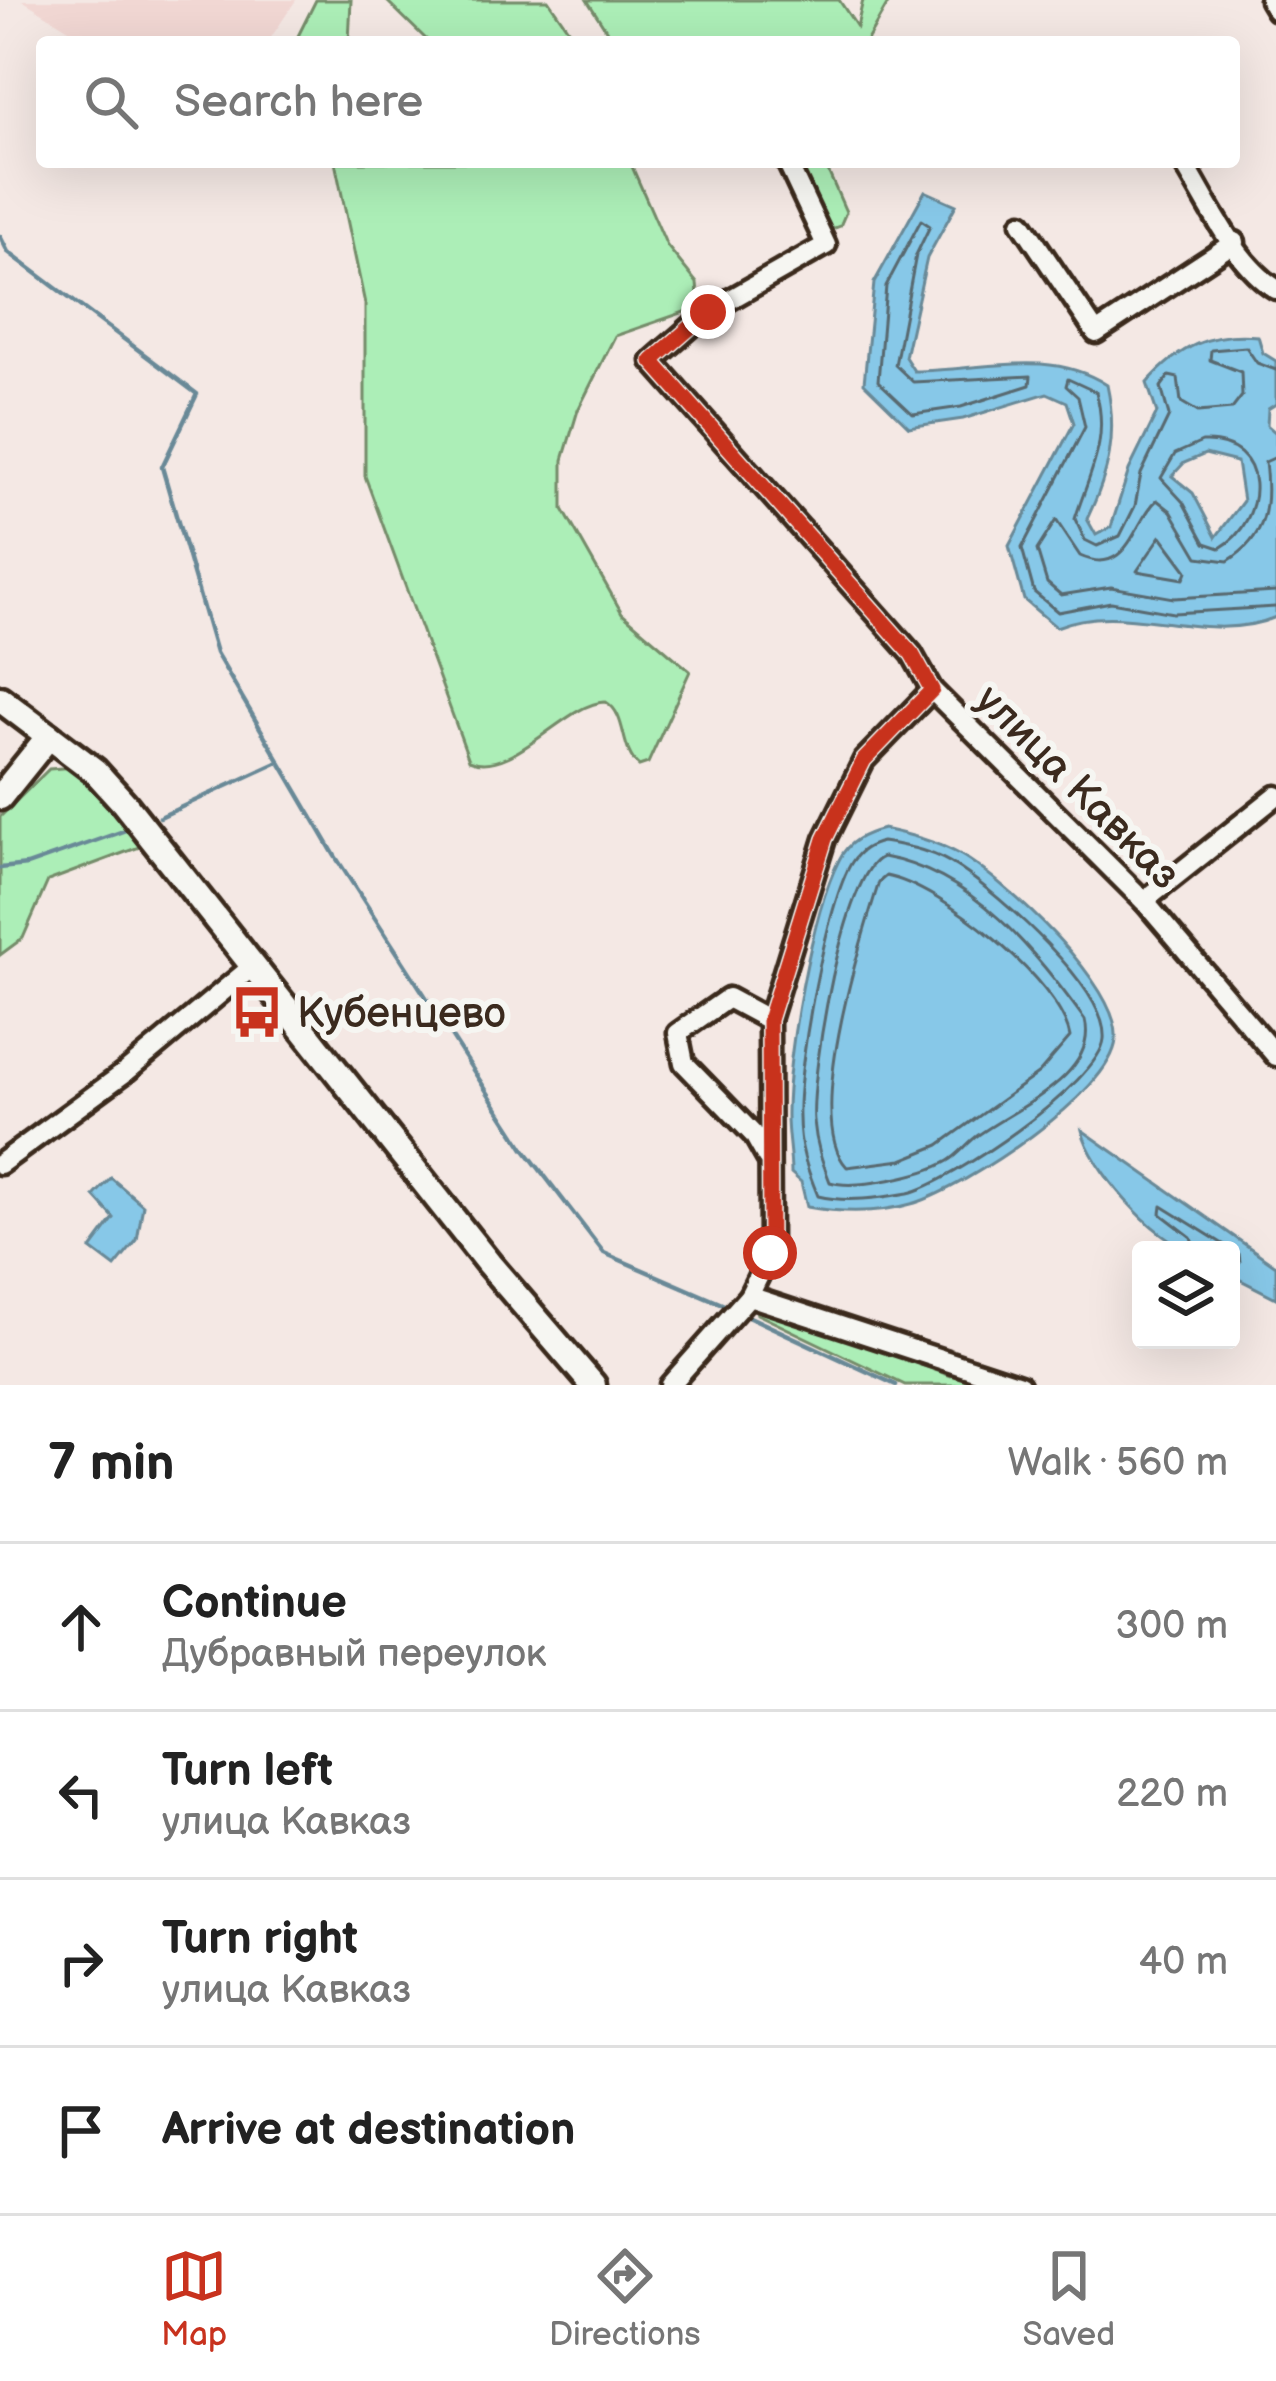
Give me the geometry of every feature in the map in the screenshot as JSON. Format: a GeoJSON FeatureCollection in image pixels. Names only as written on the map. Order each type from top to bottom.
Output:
{"type":"FeatureCollection","features":[{"type":"Feature","properties":{"kind":"main road"},"geometry":{"type":"LineString","coordinates":[[0,699],[95,771],[489,1264],[593,1385]]}},
{"type":"Feature","properties":{"kind":"main road"},"geometry":{"type":"LineString","coordinates":[[0,796],[49,736]]}},
{"type":"Feature","properties":{"kind":"street"},"geometry":{"type":"LineString","coordinates":[[1270,0],[1276,10]]}},
{"type":"Feature","properties":{"kind":"street","name":"улица Кавказ"},"geometry":{"type":"LineString","coordinates":[[790,168],[826,245],[708,312],[652,361],[912,654],[932,690],[1144,901],[1276,1056]]}},
{"type":"Feature","properties":{"kind":"street"},"geometry":{"type":"LineString","coordinates":[[1187,168],[1235,242],[1263,280],[1276,289]]}},
{"type":"Feature","properties":{"kind":"street"},"geometry":{"type":"LineString","coordinates":[[1022,223],[1096,333],[1235,242]]}},
{"type":"Feature","properties":{"kind":"street"},"geometry":{"type":"LineString","coordinates":[[670,1385],[749,1296],[770,1253],[769,1020],[825,839],[864,760],[932,690]]}},
{"type":"Feature","properties":{"kind":"street"},"geometry":{"type":"LineString","coordinates":[[1144,901],[1271,808]]}},
{"type":"Feature","properties":{"kind":"street"},"geometry":{"type":"LineString","coordinates":[[0,1164],[128,1071],[253,966]]}},
{"type":"Feature","properties":{"kind":"street"},"geometry":{"type":"LineString","coordinates":[[769,1020],[728,998],[678,1034],[684,1063],[754,1135],[769,1162]]}},
{"type":"Feature","properties":{"kind":"street"},"geometry":{"type":"LineString","coordinates":[[749,1296],[1020,1385]]}},
{"type":"Feature","properties":{"kind":"shaded area"},"geometry":{"type":"Polygon","coordinates":[[[22,0],[296,0],[272,36],[80,36],[22,0]]]}},
{"type":"Feature","properties":{"kind":"green space"},"geometry":{"type":"Polygon","coordinates":[[[316,0],[351,0],[349,36],[298,36],[316,0]]]}},
{"type":"Feature","properties":{"kind":"green space"},"geometry":{"type":"Polygon","coordinates":[[[386,0],[548,0],[573,36],[423,36],[386,0]]]}},
{"type":"Feature","properties":{"kind":"green space"},"geometry":{"type":"Polygon","coordinates":[[[587,0],[839,0],[857,27],[863,0],[890,0],[869,36],[610,36],[587,0]]]}},
{"type":"Feature","properties":{"kind":"green space"},"geometry":{"type":"Polygon","coordinates":[[[336,168],[633,168],[667,246],[697,283],[699,307],[615,336],[578,410],[563,460],[563,509],[622,613],[690,671],[648,763],[639,766],[633,759],[618,715],[606,702],[573,714],[503,759],[469,760],[365,476],[365,304],[336,168]]]}},
{"type":"Feature","properties":{"kind":"green space"},"geometry":{"type":"Polygon","coordinates":[[[795,168],[827,168],[846,212],[840,226],[824,232],[795,168]]]}},
{"type":"Feature","properties":{"kind":"green space"},"geometry":{"type":"Polygon","coordinates":[[[76,767],[142,846],[48,881],[23,938],[0,955],[0,817],[49,769],[76,767]]]}},
{"type":"Feature","properties":{"kind":"green space"},"geometry":{"type":"Polygon","coordinates":[[[754,1303],[951,1376],[975,1367],[1019,1385],[905,1385],[757,1314],[754,1303]]]}},
{"type":"Feature","properties":{"kind":"water"},"geometry":{"type":"Polygon","coordinates":[[[925,191],[956,205],[927,258],[905,357],[914,371],[1038,364],[1085,373],[1107,385],[1112,421],[1109,454],[1087,519],[1096,535],[1111,527],[1129,470],[1157,413],[1147,383],[1196,344],[1225,336],[1258,336],[1263,353],[1276,361],[1276,404],[1268,409],[1267,425],[1276,433],[1276,617],[1222,627],[1110,617],[1056,627],[1024,600],[1009,546],[1074,423],[1067,402],[1047,393],[963,419],[909,427],[864,383],[874,283],[925,191]],[[1205,454],[1184,463],[1172,476],[1193,493],[1216,537],[1243,501],[1237,462],[1205,454]]]}},
{"type":"Feature","properties":{"kind":"water"},"geometry":{"type":"Polygon","coordinates":[[[883,829],[961,855],[1031,911],[1100,992],[1113,1018],[1116,1040],[1108,1062],[1063,1111],[966,1179],[915,1203],[889,1209],[807,1207],[801,1182],[791,1173],[787,1117],[802,986],[819,914],[839,860],[857,839],[883,829]]]}},
{"type":"Feature","properties":{"kind":"water"},"geometry":{"type":"Polygon","coordinates":[[[1082,1130],[1276,1266],[1276,1298],[1240,1280],[1240,1241],[1172,1241],[1160,1233],[1110,1182],[1082,1130]]]}},
{"type":"Feature","properties":{"kind":"water"},"geometry":{"type":"Polygon","coordinates":[[[111,1178],[143,1205],[137,1240],[115,1267],[91,1249],[114,1218],[94,1196],[111,1178]]]}},
{"type":"Feature","properties":{"kind":"waterway"},"geometry":{"type":"LineString","coordinates":[[0,236],[8,252],[197,394],[162,467],[216,653],[335,856],[524,1149],[604,1253],[729,1307]]}},
{"type":"Feature","properties":{"kind":"waterway"},"geometry":{"type":"LineString","coordinates":[[160,817],[279,762]]}},
{"type":"Feature","properties":{"kind":"waterway"},"geometry":{"type":"LineString","coordinates":[[0,868],[27,865],[126,830]]}},
{"type":"Feature","properties":{"kind":"waterway"},"geometry":{"type":"LineString","coordinates":[[739,1312],[896,1385]]}},
{"type":"Feature","properties":{"kind":"place","name":"Кубенцево"},"geometry":{"type":"Point","coordinates":[257,1012]}},
{"type":"Feature","properties":{"kind":"route"},"geometry":{"type":"LineString","coordinates":[[708,312],[652,361],[912,654],[932,690],[864,760],[825,839],[769,1020],[770,1253]]}}]}
